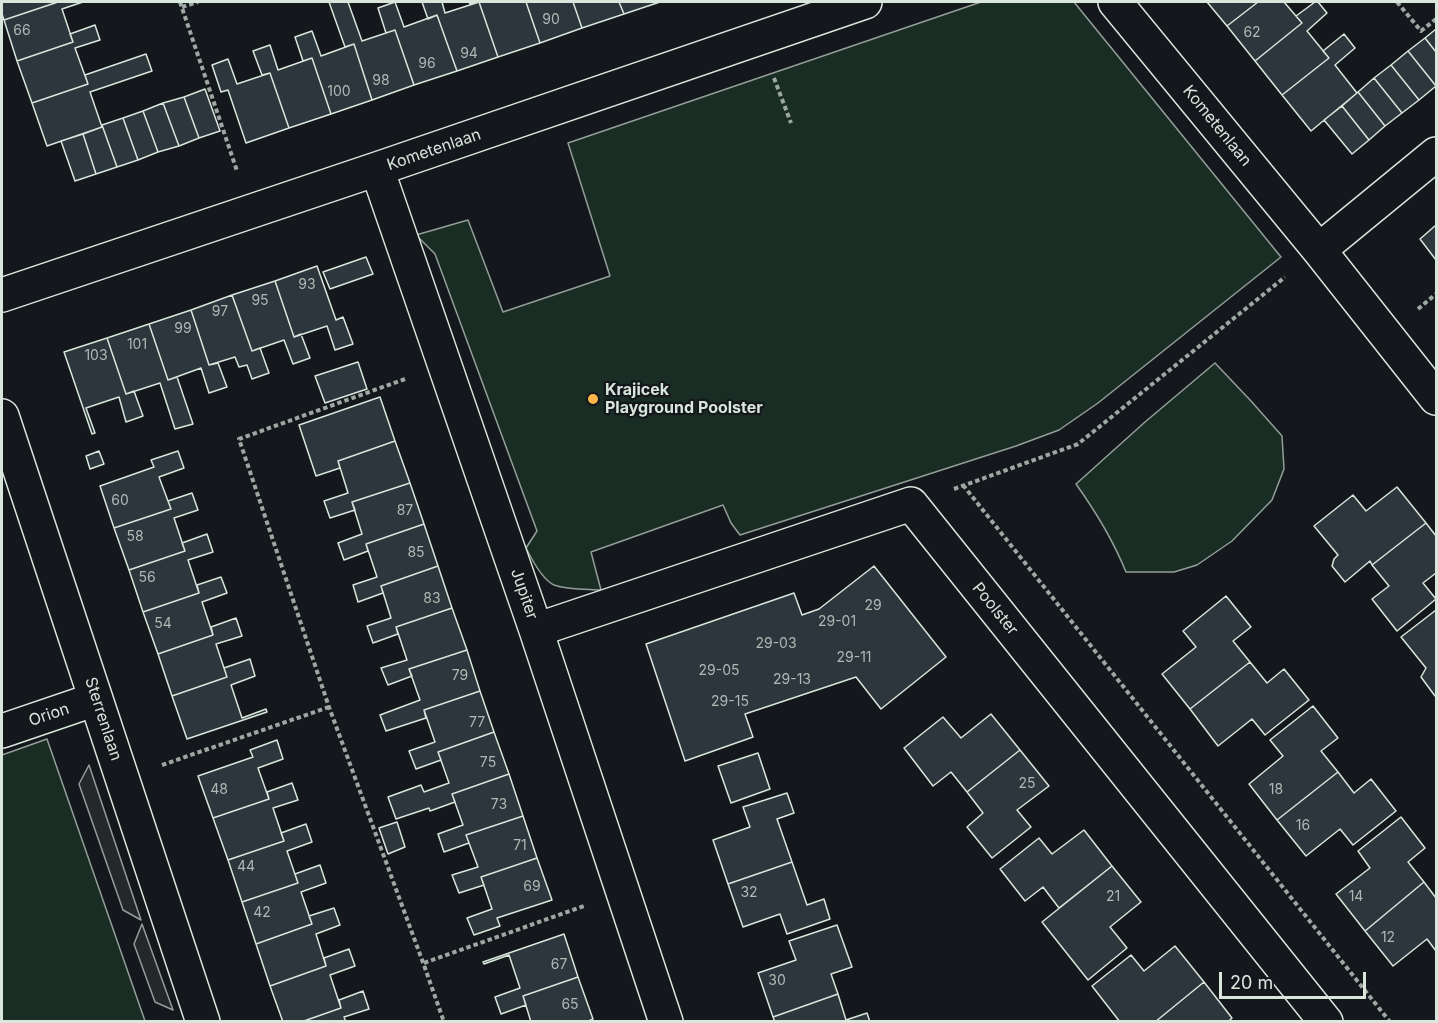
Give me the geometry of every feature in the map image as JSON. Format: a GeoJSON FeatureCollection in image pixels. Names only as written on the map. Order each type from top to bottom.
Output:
{"type":"FeatureCollection","features":[{"type":"Feature","properties":{"kind":"street","name":"Kometenlaan"},"geometry":{"type":"LineString","coordinates":[[2,295],[865,2]]}},
{"type":"Feature","properties":{"kind":"street","name":"Kometenlaan"},"geometry":{"type":"LineString","coordinates":[[1115,2],[1437,398]]}},
{"type":"Feature","properties":{"kind":"street"},"geometry":{"type":"LineString","coordinates":[[1318,250],[1437,154]]}},
{"type":"Feature","properties":{"kind":"street","name":"Jupiter"},"geometry":{"type":"LineString","coordinates":[[377,169],[536,630],[666,1022]]}},
{"type":"Feature","properties":{"kind":"street","name":"Sterrenlaan"},"geometry":{"type":"LineString","coordinates":[[2,416],[203,1022]]}},
{"type":"Feature","properties":{"kind":"street"},"geometry":{"type":"LineString","coordinates":[[536,630],[911,504]]}},
{"type":"Feature","properties":{"kind":"street","name":"Poolster"},"geometry":{"type":"LineString","coordinates":[[911,504],[1326,1022]]}},
{"type":"Feature","properties":{"kind":"street","name":"Orion"},"geometry":{"type":"LineString","coordinates":[[2,731],[96,699]]}},
{"type":"Feature","properties":{"kind":"path"},"geometry":{"type":"LineString","coordinates":[[180,2],[250,211]]}},
{"type":"Feature","properties":{"kind":"path"},"geometry":{"type":"LineString","coordinates":[[182,7],[198,2]]}},
{"type":"Feature","properties":{"kind":"path"},"geometry":{"type":"LineString","coordinates":[[1397,2],[1421,31],[1437,19]]}},
{"type":"Feature","properties":{"kind":"path"},"geometry":{"type":"LineString","coordinates":[[911,504],[1078,444],[1318,250]]}},
{"type":"Feature","properties":{"kind":"path"},"geometry":{"type":"LineString","coordinates":[[444,1022],[328,706],[239,439],[445,365]]}},
{"type":"Feature","properties":{"kind":"path"},"geometry":{"type":"LineString","coordinates":[[963,485],[1390,1022]]}},
{"type":"Feature","properties":{"kind":"path"},"geometry":{"type":"LineString","coordinates":[[123,779],[328,706]]}},
{"type":"Feature","properties":{"kind":"path"},"geometry":{"type":"LineString","coordinates":[[424,963],[623,892]]}},
{"type":"Feature","properties":{"kind":"green space"},"geometry":{"type":"Polygon","coordinates":[[[981,2],[1074,2],[1281,257],[1098,403],[1059,430],[740,535],[731,523],[723,505],[591,552],[601,590],[565,588],[554,585],[546,579],[526,548],[537,531],[435,254],[416,235],[468,220],[503,312],[610,276],[568,143],[981,2]]]}},
{"type":"Feature","properties":{"kind":"green space"},"geometry":{"type":"Polygon","coordinates":[[[1215,363],[1282,436],[1284,469],[1272,500],[1232,541],[1197,565],[1174,572],[1126,572],[1104,526],[1076,484],[1215,363]]]}},
{"type":"Feature","properties":{"kind":"green space"},"geometry":{"type":"Polygon","coordinates":[[[47,739],[145,1021],[2,1021],[2,755],[47,739]]]}},
{"type":"Feature","properties":{"kind":"shaded area"},"geometry":{"type":"Polygon","coordinates":[[[89,765],[141,920],[123,910],[79,784],[89,765]]]}},
{"type":"Feature","properties":{"kind":"shaded area"},"geometry":{"type":"Polygon","coordinates":[[[142,924],[173,1010],[155,1002],[134,944],[142,924]]]}},
{"type":"Feature","properties":{"kind":"building"},"geometry":{"type":"Polygon","coordinates":[[[2,2],[58,2],[4,20],[2,2]]]}},
{"type":"Feature","properties":{"kind":"building"},"geometry":{"type":"Polygon","coordinates":[[[58,2],[83,2],[62,9],[73,42],[17,61],[4,20],[58,2]]]}},
{"type":"Feature","properties":{"kind":"building"},"geometry":{"type":"Polygon","coordinates":[[[329,2],[348,2],[362,41],[395,30],[414,85],[372,100],[354,44],[345,47],[329,2]]]}},
{"type":"Feature","properties":{"kind":"building"},"geometry":{"type":"Polygon","coordinates":[[[395,2],[404,27],[437,15],[457,71],[414,85],[395,30],[386,33],[378,8],[395,2]]]}},
{"type":"Feature","properties":{"kind":"building"},"geometry":{"type":"Polygon","coordinates":[[[422,2],[442,2],[445,13],[479,2],[498,57],[457,71],[437,15],[428,19],[422,2]]]}},
{"type":"Feature","properties":{"kind":"building"},"geometry":{"type":"Polygon","coordinates":[[[479,2],[526,2],[540,43],[498,57],[479,2]]]}},
{"type":"Feature","properties":{"kind":"building"},"geometry":{"type":"Polygon","coordinates":[[[526,2],[573,2],[582,28],[540,43],[526,2]]]}},
{"type":"Feature","properties":{"kind":"building"},"geometry":{"type":"Polygon","coordinates":[[[573,2],[619,2],[624,14],[582,28],[573,2]]]}},
{"type":"Feature","properties":{"kind":"building"},"geometry":{"type":"Polygon","coordinates":[[[619,2],[660,2],[624,14],[619,2]]]}},
{"type":"Feature","properties":{"kind":"building"},"geometry":{"type":"Polygon","coordinates":[[[1207,2],[1258,2],[1227,26],[1207,2]]]}},
{"type":"Feature","properties":{"kind":"building"},"geometry":{"type":"Polygon","coordinates":[[[1258,2],[1284,2],[1302,23],[1255,61],[1227,26],[1258,2]]]}},
{"type":"Feature","properties":{"kind":"building"},"geometry":{"type":"Polygon","coordinates":[[[1318,2],[1327,13],[1307,31],[1329,58],[1282,95],[1255,61],[1302,23],[1296,16],[1318,2]]]}},
{"type":"Feature","properties":{"kind":"building"},"geometry":{"type":"Polygon","coordinates":[[[95,25],[100,40],[75,48],[88,84],[32,103],[17,61],[73,42],[70,34],[95,25]]]}},
{"type":"Feature","properties":{"kind":"building"},"geometry":{"type":"Polygon","coordinates":[[[1436,29],[1436,52],[1425,38],[1436,29]]]}},
{"type":"Feature","properties":{"kind":"building"},"geometry":{"type":"Polygon","coordinates":[[[312,31],[321,56],[354,44],[372,100],[331,114],[312,58],[303,61],[295,37],[312,31]]]}},
{"type":"Feature","properties":{"kind":"building"},"geometry":{"type":"Polygon","coordinates":[[[1344,34],[1355,48],[1335,65],[1357,93],[1311,131],[1282,95],[1329,58],[1323,51],[1344,34]]]}},
{"type":"Feature","properties":{"kind":"building"},"geometry":{"type":"Polygon","coordinates":[[[1425,38],[1436,52],[1436,86],[1408,51],[1425,38]]]}},
{"type":"Feature","properties":{"kind":"building"},"geometry":{"type":"Polygon","coordinates":[[[270,45],[278,70],[312,58],[331,114],[289,128],[270,73],[262,75],[253,51],[270,45]]]}},
{"type":"Feature","properties":{"kind":"building"},"geometry":{"type":"Polygon","coordinates":[[[1408,51],[1436,86],[1419,100],[1391,65],[1408,51]]]}},
{"type":"Feature","properties":{"kind":"building"},"geometry":{"type":"Polygon","coordinates":[[[146,54],[152,71],[90,92],[102,127],[47,146],[32,103],[88,84],[85,75],[146,54]]]}},
{"type":"Feature","properties":{"kind":"building"},"geometry":{"type":"Polygon","coordinates":[[[228,59],[237,84],[270,73],[289,128],[246,143],[228,90],[221,92],[212,65],[228,59]]]}},
{"type":"Feature","properties":{"kind":"building"},"geometry":{"type":"Polygon","coordinates":[[[1391,65],[1419,100],[1402,113],[1374,78],[1391,65]]]}},
{"type":"Feature","properties":{"kind":"building"},"geometry":{"type":"Polygon","coordinates":[[[1374,78],[1402,113],[1385,126],[1358,92],[1374,78]]]}},
{"type":"Feature","properties":{"kind":"building"},"geometry":{"type":"Polygon","coordinates":[[[205,89],[220,131],[199,138],[184,97],[205,89]]]}},
{"type":"Feature","properties":{"kind":"building"},"geometry":{"type":"Polygon","coordinates":[[[1358,92],[1385,126],[1369,140],[1342,106],[1358,92]]]}},
{"type":"Feature","properties":{"kind":"building"},"geometry":{"type":"Polygon","coordinates":[[[184,97],[199,138],[179,146],[163,103],[184,97]]]}},
{"type":"Feature","properties":{"kind":"building"},"geometry":{"type":"Polygon","coordinates":[[[163,103],[179,146],[158,152],[143,111],[163,103]]]}},
{"type":"Feature","properties":{"kind":"building"},"geometry":{"type":"Polygon","coordinates":[[[1342,106],[1369,140],[1352,154],[1324,120],[1342,106]]]}},
{"type":"Feature","properties":{"kind":"building"},"geometry":{"type":"Polygon","coordinates":[[[143,111],[158,152],[138,160],[123,118],[143,111]]]}},
{"type":"Feature","properties":{"kind":"building"},"geometry":{"type":"Polygon","coordinates":[[[123,118],[138,160],[117,167],[102,125],[123,118]]]}},
{"type":"Feature","properties":{"kind":"building"},"geometry":{"type":"Polygon","coordinates":[[[102,125],[117,167],[96,174],[83,134],[102,127],[102,125]]]}},
{"type":"Feature","properties":{"kind":"building"},"geometry":{"type":"Polygon","coordinates":[[[83,134],[96,174],[75,181],[61,141],[83,134]]]}},
{"type":"Feature","properties":{"kind":"building"},"geometry":{"type":"Polygon","coordinates":[[[1436,225],[1436,260],[1420,239],[1436,225]]]}},
{"type":"Feature","properties":{"kind":"building"},"geometry":{"type":"Polygon","coordinates":[[[366,257],[373,274],[330,289],[323,272],[366,257]]]}},
{"type":"Feature","properties":{"kind":"building"},"geometry":{"type":"Polygon","coordinates":[[[317,266],[336,320],[343,317],[353,344],[335,350],[327,326],[294,337],[275,281],[317,266]]]}},
{"type":"Feature","properties":{"kind":"building"},"geometry":{"type":"Polygon","coordinates":[[[275,281],[294,337],[301,334],[310,358],[293,364],[284,340],[252,351],[232,295],[275,281]]]}},
{"type":"Feature","properties":{"kind":"building"},"geometry":{"type":"Polygon","coordinates":[[[232,295],[252,351],[260,348],[269,373],[252,379],[247,365],[239,367],[235,357],[209,365],[191,310],[232,295]]]}},
{"type":"Feature","properties":{"kind":"building"},"geometry":{"type":"Polygon","coordinates":[[[191,310],[209,365],[218,363],[227,387],[209,393],[201,368],[168,380],[149,324],[191,310]]]}},
{"type":"Feature","properties":{"kind":"building"},"geometry":{"type":"Polygon","coordinates":[[[149,324],[168,380],[177,377],[193,424],[175,429],[160,383],[126,394],[107,338],[149,324]]]}},
{"type":"Feature","properties":{"kind":"building"},"geometry":{"type":"Polygon","coordinates":[[[107,338],[126,394],[134,391],[143,416],[126,422],[119,397],[86,408],[95,433],[92,434],[64,352],[107,338]]]}},
{"type":"Feature","properties":{"kind":"building"},"geometry":{"type":"Polygon","coordinates":[[[358,362],[367,389],[325,403],[315,376],[358,362]]]}},
{"type":"Feature","properties":{"kind":"building"},"geometry":{"type":"Polygon","coordinates":[[[380,397],[395,441],[338,461],[340,468],[316,476],[299,425],[380,397]]]}},
{"type":"Feature","properties":{"kind":"building"},"geometry":{"type":"Polygon","coordinates":[[[395,441],[410,483],[352,502],[355,510],[330,518],[324,501],[348,493],[338,461],[395,441]]]}},
{"type":"Feature","properties":{"kind":"building"},"geometry":{"type":"Polygon","coordinates":[[[99,451],[104,464],[90,469],[86,456],[99,451]]]}},
{"type":"Feature","properties":{"kind":"building"},"geometry":{"type":"Polygon","coordinates":[[[178,451],[184,468],[159,477],[171,509],[114,528],[100,486],[154,467],[151,460],[178,451]]]}},
{"type":"Feature","properties":{"kind":"building"},"geometry":{"type":"Polygon","coordinates":[[[410,483],[424,524],[366,544],[368,551],[344,560],[338,543],[362,534],[352,502],[410,483]]]}},
{"type":"Feature","properties":{"kind":"building"},"geometry":{"type":"Polygon","coordinates":[[[1397,487],[1426,523],[1372,565],[1370,561],[1345,582],[1332,566],[1338,555],[1314,526],[1353,495],[1366,511],[1397,487]]]}},
{"type":"Feature","properties":{"kind":"building"},"geometry":{"type":"Polygon","coordinates":[[[192,493],[198,510],[174,518],[185,551],[129,570],[114,528],[171,509],[168,501],[192,493]]]}},
{"type":"Feature","properties":{"kind":"building"},"geometry":{"type":"Polygon","coordinates":[[[1426,523],[1436,536],[1436,573],[1423,583],[1436,599],[1397,631],[1372,599],[1389,586],[1372,565],[1426,523]]]}},
{"type":"Feature","properties":{"kind":"building"},"geometry":{"type":"Polygon","coordinates":[[[424,524],[438,566],[381,586],[383,593],[358,602],[353,585],[377,577],[366,544],[424,524]]]}},
{"type":"Feature","properties":{"kind":"building"},"geometry":{"type":"Polygon","coordinates":[[[207,534],[213,552],[188,560],[199,593],[143,612],[129,570],[185,551],[182,543],[207,534]]]}},
{"type":"Feature","properties":{"kind":"building"},"geometry":{"type":"Polygon","coordinates":[[[438,566],[452,608],[396,627],[398,634],[373,643],[367,626],[391,618],[381,586],[438,566]]]}},
{"type":"Feature","properties":{"kind":"building"},"geometry":{"type":"Polygon","coordinates":[[[874,566],[946,657],[881,709],[856,677],[745,714],[753,737],[685,761],[646,644],[794,593],[802,615],[819,609],[874,566]]]}},
{"type":"Feature","properties":{"kind":"building"},"geometry":{"type":"Polygon","coordinates":[[[221,577],[227,593],[202,602],[213,635],[158,654],[143,612],[199,593],[197,585],[221,577]]]}},
{"type":"Feature","properties":{"kind":"building"},"geometry":{"type":"Polygon","coordinates":[[[1226,596],[1251,627],[1233,641],[1250,662],[1190,709],[1162,674],[1196,647],[1183,631],[1226,596]]]}},
{"type":"Feature","properties":{"kind":"building"},"geometry":{"type":"Polygon","coordinates":[[[452,608],[467,650],[409,669],[412,676],[388,685],[381,668],[407,660],[396,627],[452,608]]]}},
{"type":"Feature","properties":{"kind":"building"},"geometry":{"type":"Polygon","coordinates":[[[1436,610],[1435,696],[1421,677],[1426,668],[1401,637],[1436,610]]]}},
{"type":"Feature","properties":{"kind":"building"},"geometry":{"type":"Polygon","coordinates":[[[236,618],[242,636],[216,644],[227,677],[172,696],[158,654],[213,635],[211,627],[236,618]]]}},
{"type":"Feature","properties":{"kind":"building"},"geometry":{"type":"Polygon","coordinates":[[[467,650],[480,691],[424,710],[426,718],[386,731],[380,715],[420,700],[409,669],[467,650]]]}},
{"type":"Feature","properties":{"kind":"building"},"geometry":{"type":"Polygon","coordinates":[[[250,659],[255,676],[231,685],[242,718],[266,709],[267,712],[187,739],[172,696],[227,677],[224,668],[250,659]]]}},
{"type":"Feature","properties":{"kind":"building"},"geometry":{"type":"Polygon","coordinates":[[[1250,662],[1267,683],[1284,669],[1309,700],[1265,735],[1252,719],[1218,746],[1190,709],[1250,662]]]}},
{"type":"Feature","properties":{"kind":"building"},"geometry":{"type":"Polygon","coordinates":[[[480,691],[494,732],[438,752],[441,760],[416,769],[409,751],[435,742],[424,710],[480,691]]]}},
{"type":"Feature","properties":{"kind":"building"},"geometry":{"type":"Polygon","coordinates":[[[1313,706],[1338,738],[1321,751],[1338,772],[1277,820],[1249,784],[1283,756],[1270,740],[1313,706]]]}},
{"type":"Feature","properties":{"kind":"building"},"geometry":{"type":"Polygon","coordinates":[[[991,714],[1020,750],[967,792],[951,772],[933,786],[904,748],[943,717],[961,738],[991,714]]]}},
{"type":"Feature","properties":{"kind":"building"},"geometry":{"type":"Polygon","coordinates":[[[494,732],[509,774],[452,794],[455,802],[396,819],[388,797],[421,785],[424,792],[449,783],[438,752],[494,732]]]}},
{"type":"Feature","properties":{"kind":"building"},"geometry":{"type":"Polygon","coordinates":[[[277,740],[283,759],[258,768],[269,799],[213,818],[198,776],[253,757],[250,750],[277,740]]]}},
{"type":"Feature","properties":{"kind":"building"},"geometry":{"type":"Polygon","coordinates":[[[1020,750],[1049,786],[1017,810],[1031,827],[992,858],[967,827],[983,813],[967,792],[1020,750]]]}},
{"type":"Feature","properties":{"kind":"building"},"geometry":{"type":"Polygon","coordinates":[[[758,753],[770,789],[731,803],[718,766],[758,753]]]}},
{"type":"Feature","properties":{"kind":"building"},"geometry":{"type":"Polygon","coordinates":[[[1338,772],[1354,793],[1371,779],[1396,811],[1353,845],[1340,829],[1306,856],[1277,820],[1338,772]]]}},
{"type":"Feature","properties":{"kind":"building"},"geometry":{"type":"Polygon","coordinates":[[[509,774],[523,816],[466,835],[469,843],[444,852],[438,834],[463,825],[452,794],[509,774]]]}},
{"type":"Feature","properties":{"kind":"building"},"geometry":{"type":"Polygon","coordinates":[[[292,783],[298,800],[273,808],[284,841],[228,860],[213,818],[269,799],[267,792],[292,783]]]}},
{"type":"Feature","properties":{"kind":"building"},"geometry":{"type":"Polygon","coordinates":[[[787,793],[794,813],[777,819],[792,862],[728,884],[713,840],[750,827],[743,807],[787,793]]]}},
{"type":"Feature","properties":{"kind":"building"},"geometry":{"type":"Polygon","coordinates":[[[523,816],[537,858],[481,877],[484,885],[459,893],[452,875],[478,867],[466,835],[523,816]]]}},
{"type":"Feature","properties":{"kind":"building"},"geometry":{"type":"Polygon","coordinates":[[[1401,817],[1425,848],[1408,862],[1424,882],[1365,931],[1336,894],[1370,868],[1358,851],[1401,817]]]}},
{"type":"Feature","properties":{"kind":"building"},"geometry":{"type":"Polygon","coordinates":[[[397,822],[405,847],[388,854],[379,828],[397,822]]]}},
{"type":"Feature","properties":{"kind":"building"},"geometry":{"type":"Polygon","coordinates":[[[306,824],[312,842],[287,851],[298,883],[242,902],[228,860],[284,841],[281,833],[306,824]]]}},
{"type":"Feature","properties":{"kind":"building"},"geometry":{"type":"Polygon","coordinates":[[[1084,830],[1112,866],[1059,908],[1043,887],[1025,901],[1000,869],[1039,838],[1052,854],[1084,830]]]}},
{"type":"Feature","properties":{"kind":"building"},"geometry":{"type":"Polygon","coordinates":[[[537,858],[552,900],[497,918],[500,926],[474,935],[467,918],[492,909],[481,877],[537,858]]]}},
{"type":"Feature","properties":{"kind":"building"},"geometry":{"type":"Polygon","coordinates":[[[792,862],[807,905],[824,899],[830,919],[787,934],[780,914],[743,927],[728,884],[792,862]]]}},
{"type":"Feature","properties":{"kind":"building"},"geometry":{"type":"Polygon","coordinates":[[[320,865],[326,883],[301,892],[312,924],[256,944],[242,902],[298,883],[295,874],[320,865]]]}},
{"type":"Feature","properties":{"kind":"building"},"geometry":{"type":"Polygon","coordinates":[[[1112,866],[1141,902],[1110,927],[1127,948],[1088,980],[1042,922],[1112,866]]]}},
{"type":"Feature","properties":{"kind":"building"},"geometry":{"type":"Polygon","coordinates":[[[1424,882],[1436,898],[1436,951],[1427,939],[1393,966],[1365,931],[1424,882]]]}},
{"type":"Feature","properties":{"kind":"building"},"geometry":{"type":"Polygon","coordinates":[[[334,908],[340,925],[316,934],[326,966],[270,986],[256,944],[312,924],[309,916],[334,908]]]}},
{"type":"Feature","properties":{"kind":"building"},"geometry":{"type":"Polygon","coordinates":[[[837,925],[852,967],[831,974],[838,994],[773,1017],[758,973],[796,960],[789,941],[837,925]]]}},
{"type":"Feature","properties":{"kind":"building"},"geometry":{"type":"Polygon","coordinates":[[[564,934],[578,977],[523,996],[526,1005],[501,1014],[495,997],[520,988],[509,955],[484,964],[483,962],[564,934]]]}},
{"type":"Feature","properties":{"kind":"building"},"geometry":{"type":"Polygon","coordinates":[[[1175,946],[1204,982],[1155,1022],[1120,1022],[1092,986],[1131,955],[1144,971],[1175,946]]]}},
{"type":"Feature","properties":{"kind":"building"},"geometry":{"type":"Polygon","coordinates":[[[349,949],[355,966],[330,975],[341,1008],[301,1022],[283,1022],[270,986],[326,966],[324,958],[349,949]]]}},
{"type":"Feature","properties":{"kind":"building"},"geometry":{"type":"Polygon","coordinates":[[[578,977],[593,1019],[586,1022],[531,1022],[523,996],[578,977]]]}},
{"type":"Feature","properties":{"kind":"building"},"geometry":{"type":"Polygon","coordinates":[[[1204,982],[1232,1018],[1228,1022],[1155,1022],[1204,982]]]}},
{"type":"Feature","properties":{"kind":"building"},"geometry":{"type":"Polygon","coordinates":[[[363,991],[369,1009],[344,1017],[346,1022],[301,1022],[341,1008],[339,1000],[363,991]]]}},
{"type":"Feature","properties":{"kind":"building"},"geometry":{"type":"Polygon","coordinates":[[[838,994],[846,1020],[867,1013],[870,1022],[775,1022],[773,1017],[838,994]]]}},
{"type":"Feature","properties":{"kind":"place","name":"Krajicek Playground Poolster"},"geometry":{"type":"Point","coordinates":[593,399]}}]}
